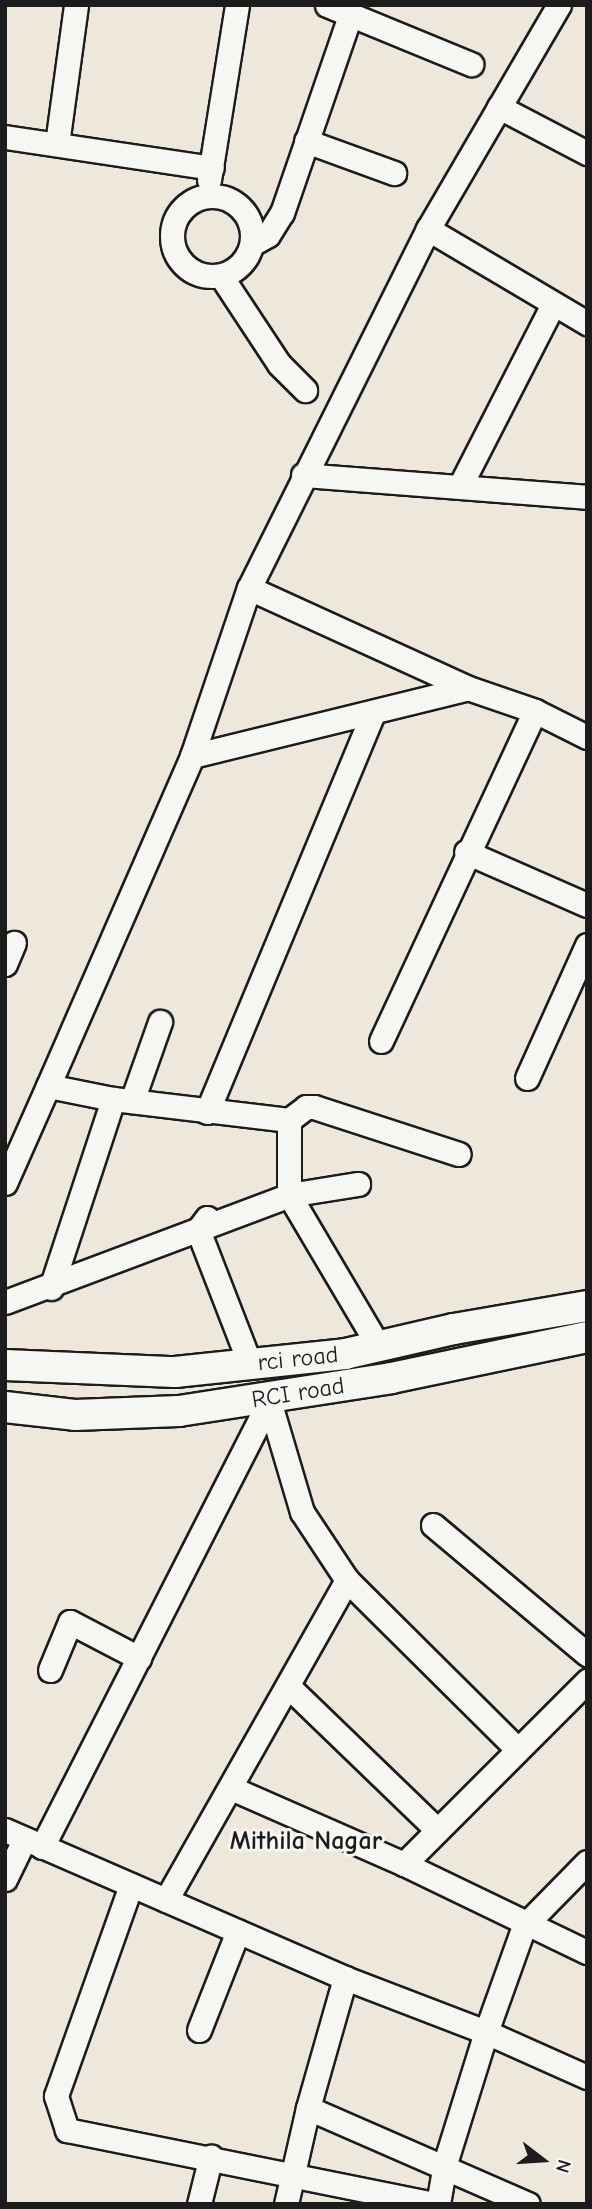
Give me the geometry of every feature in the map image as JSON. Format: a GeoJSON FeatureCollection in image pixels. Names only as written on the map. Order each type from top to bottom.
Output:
{"type":"FeatureCollection","features":[{"type":"Feature","properties":{"kind":"main road","name":"rci road"},"geometry":{"type":"LineString","coordinates":[[5,1365],[175,1373],[379,1347],[587,1306]]}},
{"type":"Feature","properties":{"kind":"main road","name":"RCI road"},"geometry":{"type":"LineString","coordinates":[[5,1406],[75,1415],[179,1411],[270,1401],[587,1337]]}},
{"type":"Feature","properties":{"kind":"street"},"geometry":{"type":"LineString","coordinates":[[57,144],[76,5]]}},
{"type":"Feature","properties":{"kind":"street"},"geometry":{"type":"LineString","coordinates":[[204,197],[212,168],[237,5]]}},
{"type":"Feature","properties":{"kind":"street"},"geometry":{"type":"LineString","coordinates":[[327,5],[471,64]]}},
{"type":"Feature","properties":{"kind":"street"},"geometry":{"type":"LineString","coordinates":[[5,1182],[192,756],[249,588],[428,229],[559,5]]}},
{"type":"Feature","properties":{"kind":"street"},"geometry":{"type":"LineString","coordinates":[[252,244],[249,218],[241,208],[218,196],[204,197],[180,211],[172,237],[174,251],[193,272],[220,276],[240,266],[252,244],[276,225],[349,15]]}},
{"type":"Feature","properties":{"kind":"street"},"geometry":{"type":"LineString","coordinates":[[499,107],[587,153]]}},
{"type":"Feature","properties":{"kind":"street"},"geometry":{"type":"LineString","coordinates":[[5,137],[212,168]]}},
{"type":"Feature","properties":{"kind":"street"},"geometry":{"type":"LineString","coordinates":[[306,141],[394,173]]}},
{"type":"Feature","properties":{"kind":"street"},"geometry":{"type":"LineString","coordinates":[[428,229],[587,323]]}},
{"type":"Feature","properties":{"kind":"street"},"geometry":{"type":"LineString","coordinates":[[220,276],[279,364],[305,390]]}},
{"type":"Feature","properties":{"kind":"street"},"geometry":{"type":"LineString","coordinates":[[460,486],[553,304]]}},
{"type":"Feature","properties":{"kind":"street"},"geometry":{"type":"LineString","coordinates":[[303,475],[587,497]]}},
{"type":"Feature","properties":{"kind":"street"},"geometry":{"type":"LineString","coordinates":[[249,588],[468,688],[535,711],[587,737]]}},
{"type":"Feature","properties":{"kind":"street"},"geometry":{"type":"LineString","coordinates":[[192,756],[373,714],[468,688]]}},
{"type":"Feature","properties":{"kind":"street"},"geometry":{"type":"LineString","coordinates":[[381,1041],[466,852],[535,711]]}},
{"type":"Feature","properties":{"kind":"street"},"geometry":{"type":"LineString","coordinates":[[207,1112],[373,714]]}},
{"type":"Feature","properties":{"kind":"street"},"geometry":{"type":"LineString","coordinates":[[466,852],[587,905]]}},
{"type":"Feature","properties":{"kind":"street"},"geometry":{"type":"LineString","coordinates":[[527,1079],[587,945]]}},
{"type":"Feature","properties":{"kind":"street"},"geometry":{"type":"LineString","coordinates":[[51,1288],[123,1100],[160,1022]]}},
{"type":"Feature","properties":{"kind":"street"},"geometry":{"type":"LineString","coordinates":[[48,1086],[207,1112],[289,1120],[306,1107],[314,1107],[459,1154]]}},
{"type":"Feature","properties":{"kind":"street"},"geometry":{"type":"LineString","coordinates":[[289,1120],[289,1195],[379,1347]]}},
{"type":"Feature","properties":{"kind":"street"},"geometry":{"type":"LineString","coordinates":[[5,1303],[51,1288],[203,1224],[289,1195],[358,1184]]}},
{"type":"Feature","properties":{"kind":"street"},"geometry":{"type":"LineString","coordinates":[[203,1224],[250,1364]]}},
{"type":"Feature","properties":{"kind":"street"},"geometry":{"type":"LineString","coordinates":[[270,1401],[303,1511],[347,1580],[517,1749]]}},
{"type":"Feature","properties":{"kind":"street"},"geometry":{"type":"LineString","coordinates":[[5,1879],[24,1839],[139,1658],[270,1401]]}},
{"type":"Feature","properties":{"kind":"street"},"geometry":{"type":"LineString","coordinates":[[433,1525],[587,1654]]}},
{"type":"Feature","properties":{"kind":"street"},"geometry":{"type":"LineString","coordinates":[[166,1900],[347,1580]]}},
{"type":"Feature","properties":{"kind":"street"},"geometry":{"type":"LineString","coordinates":[[50,1670],[70,1622],[139,1658]]}},
{"type":"Feature","properties":{"kind":"street"},"geometry":{"type":"LineString","coordinates":[[404,1864],[587,1681]]}},
{"type":"Feature","properties":{"kind":"street"},"geometry":{"type":"LineString","coordinates":[[288,1686],[438,1830]]}},
{"type":"Feature","properties":{"kind":"street"},"geometry":{"type":"LineString","coordinates":[[231,1788],[404,1864],[524,1926],[587,1952]]}},
{"type":"Feature","properties":{"kind":"street"},"geometry":{"type":"LineString","coordinates":[[24,1839],[345,1978],[486,2032],[587,2077]]}},
{"type":"Feature","properties":{"kind":"street"},"geometry":{"type":"LineString","coordinates":[[131,1885],[56,2096],[67,2130],[293,2173],[357,2196],[436,2204],[445,2164],[486,2032],[524,1926],[587,1862]]}},
{"type":"Feature","properties":{"kind":"street"},"geometry":{"type":"LineString","coordinates":[[199,2030],[238,1931]]}},
{"type":"Feature","properties":{"kind":"street"},"geometry":{"type":"LineString","coordinates":[[286,2204],[308,2108],[345,1978]]}},
{"type":"Feature","properties":{"kind":"street"},"geometry":{"type":"LineString","coordinates":[[308,2108],[445,2164],[528,2204]]}},
{"type":"Feature","properties":{"kind":"street"},"geometry":{"type":"LineString","coordinates":[[199,2204],[211,2156]]}},
{"type":"Feature","properties":{"kind":"district","name":"Mithila Nagar"},"geometry":{"type":"Point","coordinates":[306,1842]}}]}
